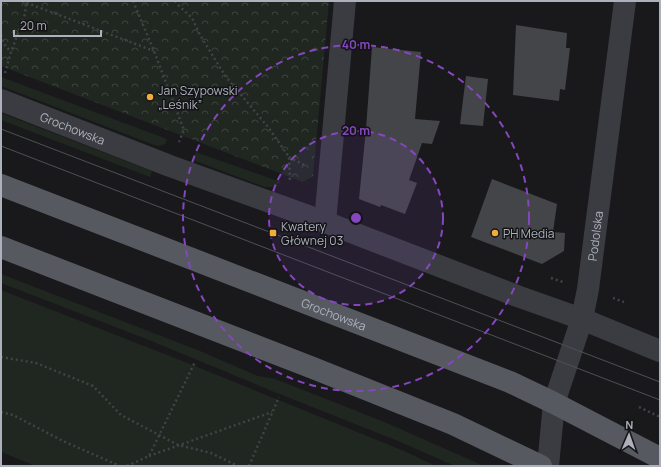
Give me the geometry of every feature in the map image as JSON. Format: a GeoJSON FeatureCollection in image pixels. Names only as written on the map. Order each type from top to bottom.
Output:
{"type":"FeatureCollection","features":[{"type":"Feature","properties":{"kind":"main road","name":"Grochowska"},"geometry":{"type":"LineString","coordinates":[[1,185],[502,379],[554,403],[660,458]]}},
{"type":"Feature","properties":{"kind":"main road"},"geometry":{"type":"LineString","coordinates":[[1,247],[298,362],[453,424],[541,466]]}},
{"type":"Feature","properties":{"kind":"street"},"geometry":{"type":"LineString","coordinates":[[325,222],[345,1]]}},
{"type":"Feature","properties":{"kind":"street","name":"Podolska"},"geometry":{"type":"LineString","coordinates":[[548,466],[554,403],[582,319],[588,289],[625,1]]}},
{"type":"Feature","properties":{"kind":"street","name":"Grochowska"},"geometry":{"type":"LineString","coordinates":[[1,100],[170,166],[325,222],[517,296],[582,319],[660,351]]}},
{"type":"Feature","properties":{"kind":"path"},"geometry":{"type":"LineString","coordinates":[[22,1],[154,51]]}},
{"type":"Feature","properties":{"kind":"path"},"geometry":{"type":"LineString","coordinates":[[133,1],[184,130],[180,139]]}},
{"type":"Feature","properties":{"kind":"path"},"geometry":{"type":"LineString","coordinates":[[175,1],[192,18],[200,35],[226,77],[268,127],[289,157],[290,183]]}},
{"type":"Feature","properties":{"kind":"path"},"geometry":{"type":"LineString","coordinates":[[5,73],[25,14],[26,2]]}},
{"type":"Feature","properties":{"kind":"path"},"geometry":{"type":"LineString","coordinates":[[1,35],[4,44],[11,52]]}},
{"type":"Feature","properties":{"kind":"path"},"geometry":{"type":"LineString","coordinates":[[1,357],[36,363],[93,386],[121,415],[178,445],[211,453],[238,466]]}},
{"type":"Feature","properties":{"kind":"path"},"geometry":{"type":"LineString","coordinates":[[149,456],[195,362]]}},
{"type":"Feature","properties":{"kind":"path"},"geometry":{"type":"LineString","coordinates":[[249,466],[279,397]]}},
{"type":"Feature","properties":{"kind":"path"},"geometry":{"type":"LineString","coordinates":[[639,407],[660,417]]}},
{"type":"Feature","properties":{"kind":"path"},"geometry":{"type":"LineString","coordinates":[[1,412],[13,415],[63,441],[120,466]]}},
{"type":"Feature","properties":{"kind":"path"},"geometry":{"type":"LineString","coordinates":[[127,466],[178,445],[272,412]]}},
{"type":"Feature","properties":{"kind":"green space"},"geometry":{"type":"Polygon","coordinates":[[[1,1],[329,1],[313,176],[303,182],[1,66],[1,1]]]}},
{"type":"Feature","properties":{"kind":"green space"},"geometry":{"type":"Polygon","coordinates":[[[1,77],[167,139],[165,144],[159,146],[154,145],[1,86],[1,77]]]}},
{"type":"Feature","properties":{"kind":"green space"},"geometry":{"type":"Polygon","coordinates":[[[1,113],[152,171],[150,177],[1,120],[1,113]]]}},
{"type":"Feature","properties":{"kind":"green space"},"geometry":{"type":"Polygon","coordinates":[[[196,152],[281,182],[272,187],[265,187],[193,160],[196,152]]]}},
{"type":"Feature","properties":{"kind":"green space"},"geometry":{"type":"Polygon","coordinates":[[[1,274],[200,351],[258,376],[275,379],[339,404],[389,424],[484,466],[455,466],[398,441],[149,340],[1,283],[1,274]]]}},
{"type":"Feature","properties":{"kind":"green space"},"geometry":{"type":"Polygon","coordinates":[[[1,290],[185,362],[404,451],[436,466],[36,466],[1,452],[1,290]]]}},
{"type":"Feature","properties":{"kind":"building"},"geometry":{"type":"Polygon","coordinates":[[[516,25],[567,33],[566,48],[570,48],[565,90],[560,89],[559,101],[513,95],[516,25]]]}},
{"type":"Feature","properties":{"kind":"building"},"geometry":{"type":"Polygon","coordinates":[[[372,47],[421,52],[415,119],[440,121],[432,144],[422,143],[409,180],[417,183],[405,214],[359,199],[372,47]]]}},
{"type":"Feature","properties":{"kind":"building"},"geometry":{"type":"Polygon","coordinates":[[[466,76],[488,79],[483,126],[460,124],[466,76]]]}},
{"type":"Feature","properties":{"kind":"building"},"geometry":{"type":"Polygon","coordinates":[[[492,179],[557,204],[553,232],[565,233],[564,251],[542,264],[471,237],[492,179]]]}},
{"type":"Feature","properties":{"kind":"tram line"},"geometry":{"type":"LineString","coordinates":[[1,129],[660,382]]}},
{"type":"Feature","properties":{"kind":"tram line"},"geometry":{"type":"LineString","coordinates":[[1,146],[660,400]]}},
{"type":"Feature","properties":{"kind":"place","name":"Jan Szypowski „Leśnik”"},"geometry":{"type":"Point","coordinates":[150,97]}},
{"type":"Feature","properties":{"kind":"place","name":"Kwatery Głównej 03"},"geometry":{"type":"Point","coordinates":[273,233]}},
{"type":"Feature","properties":{"kind":"place","name":"PH Media"},"geometry":{"type":"Point","coordinates":[495,233]}}]}
